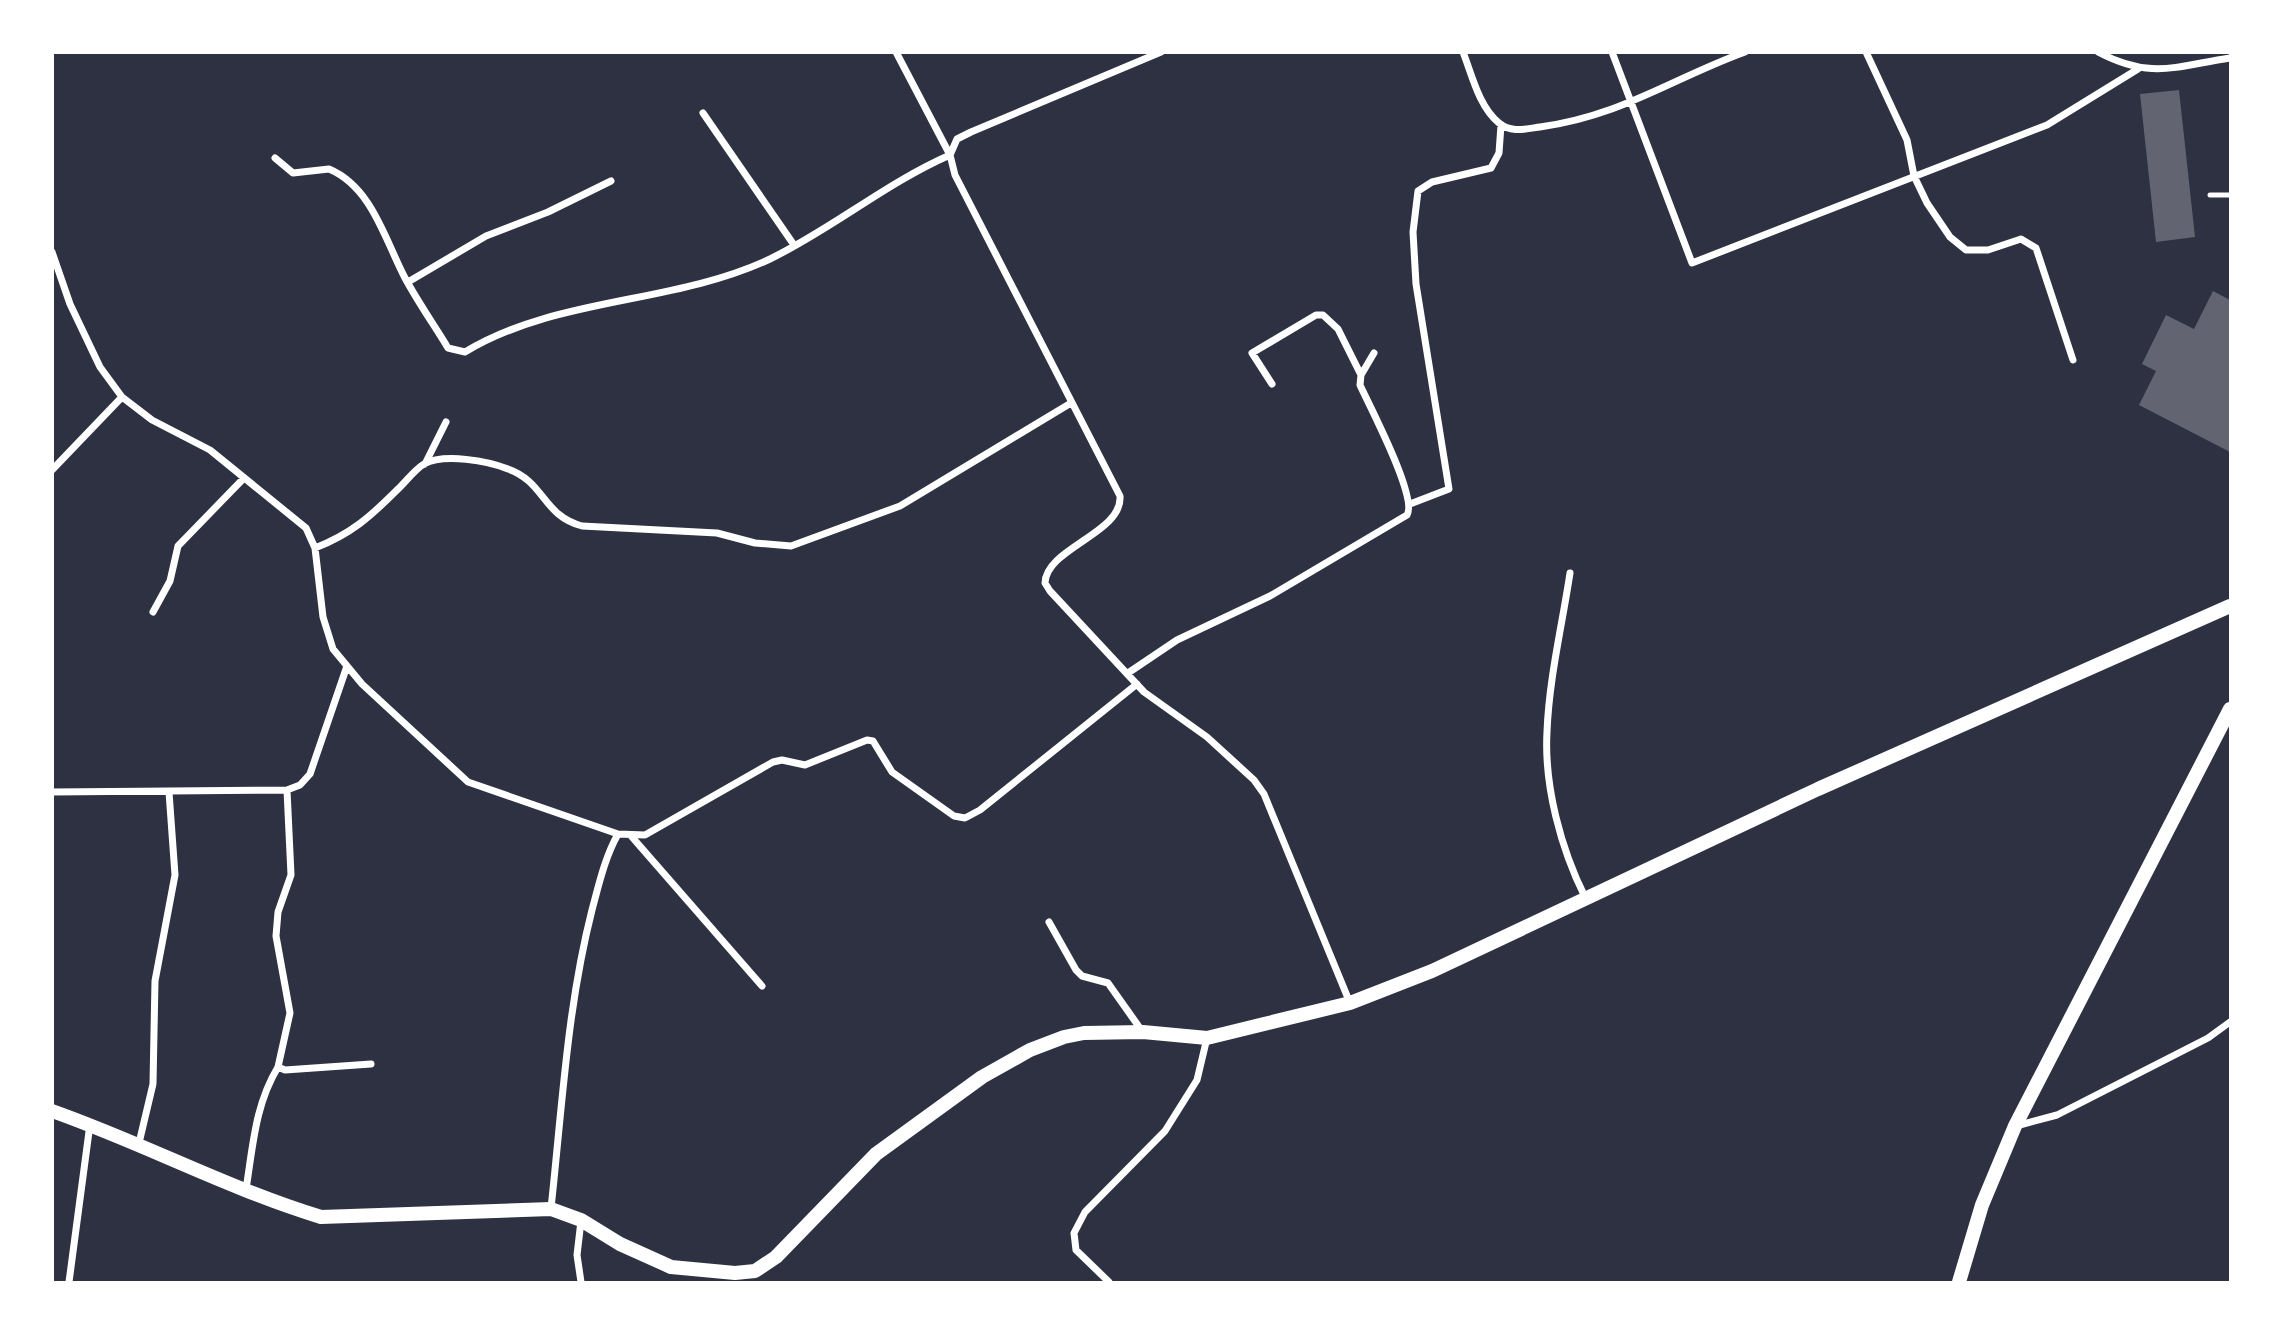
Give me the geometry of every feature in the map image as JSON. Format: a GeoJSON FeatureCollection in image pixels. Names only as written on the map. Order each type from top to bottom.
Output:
{"type":"FeatureCollection","features":[{"type":"Feature","properties":{"kind":"main road"},"geometry":{"type":"LineString","coordinates":[[52,1111],[139,1143],[246,1189],[321,1217],[551,1209],[581,1220],[621,1244],[671,1267],[737,1278],[755,1271],[776,1257],[876,1154],[982,1077],[1030,1050],[1064,1037],[1084,1033],[1143,1032],[1207,1038],[1350,1003],[1432,971],[1818,789],[2231,606]]}},
{"type":"Feature","properties":{"kind":"main road"},"geometry":{"type":"LineString","coordinates":[[1959,1283],[1982,1205],[2015,1126],[2231,709]]}},
{"type":"Feature","properties":{"kind":"street"},"geometry":{"type":"LineString","coordinates":[[896,52],[950,155],[955,175],[1114,482],[1121,502],[1115,515],[1051,566],[1045,583],[1137,684],[1207,737],[1254,780],[1264,794],[1350,1003]]}},
{"type":"Feature","properties":{"kind":"street"},"geometry":{"type":"LineString","coordinates":[[275,158],[293,173],[329,169],[355,187],[372,208],[408,282],[448,348],[465,352],[488,338],[568,311],[704,282],[769,259],[911,172],[950,155],[957,139],[1161,52]]}},
{"type":"Feature","properties":{"kind":"street"},"geometry":{"type":"LineString","coordinates":[[1463,52],[1486,110],[1500,125],[1516,130],[1568,123],[1631,103],[1745,52]]}},
{"type":"Feature","properties":{"kind":"street"},"geometry":{"type":"LineString","coordinates":[[1612,52],[1692,263],[2047,125],[2138,69]]}},
{"type":"Feature","properties":{"kind":"street"},"geometry":{"type":"LineString","coordinates":[[1866,52],[1907,140],[1914,176],[1927,203],[1950,237],[1966,250],[1988,250],[2021,239],[2036,248],[2073,360]]}},
{"type":"Feature","properties":{"kind":"street"},"geometry":{"type":"LineString","coordinates":[[2098,52],[2138,69],[2170,69],[2210,57],[2231,58]]}},
{"type":"Feature","properties":{"kind":"street"},"geometry":{"type":"LineString","coordinates":[[703,113],[794,245]]}},
{"type":"Feature","properties":{"kind":"street"},"geometry":{"type":"LineString","coordinates":[[1410,504],[1449,489],[1416,284],[1413,232],[1418,191],[1432,182],[1491,168],[1499,153],[1500,125]]}},
{"type":"Feature","properties":{"kind":"street"},"geometry":{"type":"LineString","coordinates":[[408,282],[486,236],[548,212],[611,181]]}},
{"type":"Feature","properties":{"kind":"street"},"geometry":{"type":"LineString","coordinates":[[52,252],[70,304],[100,368],[122,397],[152,420],[210,450],[306,527],[315,548],[323,617],[333,649],[347,666],[468,782],[632,837],[645,835],[773,762],[782,760],[805,765],[867,740],[873,741],[892,772],[954,816],[965,818],[980,810],[1137,684]]}},
{"type":"Feature","properties":{"kind":"street"},"geometry":{"type":"LineString","coordinates":[[1272,384],[1252,353],[1316,315],[1323,315],[1338,329],[1361,375]]}},
{"type":"Feature","properties":{"kind":"street"},"geometry":{"type":"LineString","coordinates":[[1128,673],[1177,640],[1270,596],[1401,519],[1410,510],[1410,504],[1360,385],[1361,375],[1374,353]]}},
{"type":"Feature","properties":{"kind":"street"},"geometry":{"type":"LineString","coordinates":[[52,470],[122,397]]}},
{"type":"Feature","properties":{"kind":"street"},"geometry":{"type":"LineString","coordinates":[[425,464],[471,459],[513,470],[530,482],[556,516],[582,526],[717,533],[770,546],[792,546],[900,506],[1071,403]]}},
{"type":"Feature","properties":{"kind":"street"},"geometry":{"type":"LineString","coordinates":[[315,548],[345,536],[368,520],[425,464],[446,422]]}},
{"type":"Feature","properties":{"kind":"street"},"geometry":{"type":"LineString","coordinates":[[153,612],[170,581],[178,546],[244,478]]}},
{"type":"Feature","properties":{"kind":"street"},"geometry":{"type":"LineString","coordinates":[[1570,573],[1551,683],[1546,734],[1558,821],[1576,878],[1586,897]]}},
{"type":"Feature","properties":{"kind":"street"},"geometry":{"type":"LineString","coordinates":[[52,792],[288,790],[300,785],[310,774],[347,666]]}},
{"type":"Feature","properties":{"kind":"street"},"geometry":{"type":"LineString","coordinates":[[246,1189],[259,1108],[264,1090],[278,1068],[290,1013],[276,936],[278,912],[291,875],[288,790]]}},
{"type":"Feature","properties":{"kind":"street"},"geometry":{"type":"LineString","coordinates":[[139,1143],[153,1084],[155,981],[175,875],[169,792]]}},
{"type":"Feature","properties":{"kind":"street"},"geometry":{"type":"LineString","coordinates":[[551,1209],[563,1075],[573,1004],[593,909],[611,846],[618,834]]}},
{"type":"Feature","properties":{"kind":"street"},"geometry":{"type":"LineString","coordinates":[[632,837],[762,986]]}},
{"type":"Feature","properties":{"kind":"street"},"geometry":{"type":"LineString","coordinates":[[1049,922],[1076,970],[1082,976],[1108,983],[1143,1032]]}},
{"type":"Feature","properties":{"kind":"street"},"geometry":{"type":"LineString","coordinates":[[2015,1126],[2057,1115],[2208,1038],[2231,1021]]}},
{"type":"Feature","properties":{"kind":"street"},"geometry":{"type":"LineString","coordinates":[[1109,1283],[1076,1250],[1076,1225],[1085,1212],[1165,1131],[1197,1080],[1207,1038]]}},
{"type":"Feature","properties":{"kind":"street"},"geometry":{"type":"LineString","coordinates":[[278,1068],[285,1070],[371,1064]]}},
{"type":"Feature","properties":{"kind":"street"},"geometry":{"type":"LineString","coordinates":[[69,1283],[90,1124]]}},
{"type":"Feature","properties":{"kind":"street"},"geometry":{"type":"LineString","coordinates":[[581,1220],[577,1255],[582,1283]]}},
{"type":"Feature","properties":{"kind":"lane"},"geometry":{"type":"LineString","coordinates":[[2210,195],[2231,195]]}},
{"type":"Feature","properties":{"kind":"building"},"geometry":{"type":"Polygon","coordinates":[[[2179,90],[2195,237],[2156,242],[2140,94],[2179,90]]]}},
{"type":"Feature","properties":{"kind":"building"},"geometry":{"type":"Polygon","coordinates":[[[2213,291],[2230,300],[2230,452],[2139,405],[2156,371],[2142,364],[2166,315],[2194,329],[2213,291]]]}}]}
